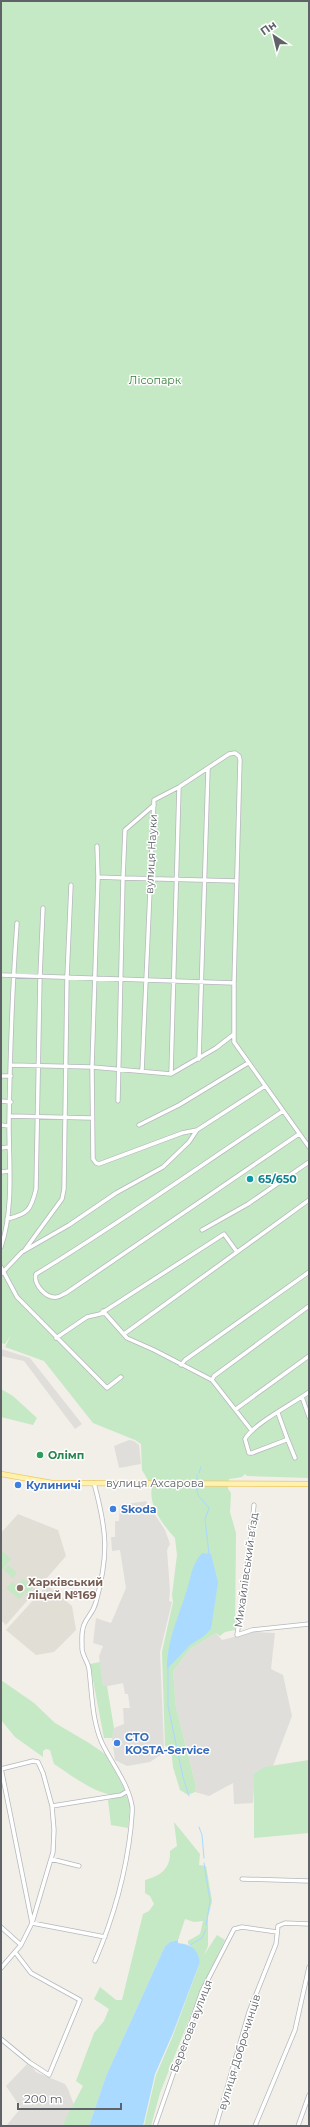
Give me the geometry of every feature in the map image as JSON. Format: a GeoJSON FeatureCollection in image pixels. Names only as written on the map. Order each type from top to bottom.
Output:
{"type":"FeatureCollection","features":[{"type":"Feature","properties":{"kind":"main road","name":"вулиця Ахсарова"},"geometry":{"type":"LineString","coordinates":[[1,1474],[43,1482],[309,1484]]}},
{"type":"Feature","properties":{"kind":"street","name":"вулиця Науки"},"geometry":{"type":"LineString","coordinates":[[142,1071],[148,980],[149,879],[154,800],[179,787],[229,754],[235,753],[239,756],[234,1034]]}},
{"type":"Feature","properties":{"kind":"street"},"geometry":{"type":"LineString","coordinates":[[199,1060],[203,881],[208,769]]}},
{"type":"Feature","properties":{"kind":"street"},"geometry":{"type":"LineString","coordinates":[[171,1074],[179,787]]}},
{"type":"Feature","properties":{"kind":"street"},"geometry":{"type":"LineString","coordinates":[[118,1101],[125,830],[154,805]]}},
{"type":"Feature","properties":{"kind":"street"},"geometry":{"type":"LineString","coordinates":[[97,846],[98,877],[93,978],[93,1159],[99,1164],[182,1133],[197,1130],[265,1086]]}},
{"type":"Feature","properties":{"kind":"street"},"geometry":{"type":"LineString","coordinates":[[98,877],[237,881]]}},
{"type":"Feature","properties":{"kind":"street"},"geometry":{"type":"LineString","coordinates":[[2,1273],[24,1251],[62,1199],[64,1189],[67,977],[71,885]]}},
{"type":"Feature","properties":{"kind":"street"},"geometry":{"type":"LineString","coordinates":[[7,1219],[22,1216],[32,1206],[36,1189],[40,976],[44,908]]}},
{"type":"Feature","properties":{"kind":"street"},"geometry":{"type":"LineString","coordinates":[[1,1247],[6,1230],[7,1219],[13,975],[17,924]]}},
{"type":"Feature","properties":{"kind":"street"},"geometry":{"type":"LineString","coordinates":[[1,975],[234,983]]}},
{"type":"Feature","properties":{"kind":"street"},"geometry":{"type":"LineString","coordinates":[[11,1065],[92,1067],[171,1074],[199,1060],[234,1034]]}},
{"type":"Feature","properties":{"kind":"street"},"geometry":{"type":"LineString","coordinates":[[234,1034],[234,1042],[309,1147]]}},
{"type":"Feature","properties":{"kind":"street"},"geometry":{"type":"LineString","coordinates":[[139,1125],[179,1105],[248,1063]]}},
{"type":"Feature","properties":{"kind":"street"},"geometry":{"type":"LineString","coordinates":[[1,1076],[11,1076]]}},
{"type":"Feature","properties":{"kind":"street"},"geometry":{"type":"LineString","coordinates":[[1,1101],[10,1102]]}},
{"type":"Feature","properties":{"kind":"street"},"geometry":{"type":"LineString","coordinates":[[282,1111],[159,1193],[107,1231],[36,1274],[35,1282],[38,1287],[51,1296],[57,1297],[66,1293],[299,1134]]}},
{"type":"Feature","properties":{"kind":"street"},"geometry":{"type":"LineString","coordinates":[[9,1116],[92,1118]]}},
{"type":"Feature","properties":{"kind":"street"},"geometry":{"type":"LineString","coordinates":[[1,1125],[9,1126]]}},
{"type":"Feature","properties":{"kind":"street"},"geometry":{"type":"LineString","coordinates":[[24,1251],[69,1225],[116,1193],[163,1167],[189,1142],[197,1130]]}},
{"type":"Feature","properties":{"kind":"street"},"geometry":{"type":"LineString","coordinates":[[1,1148],[9,1147]]}},
{"type":"Feature","properties":{"kind":"street"},"geometry":{"type":"LineString","coordinates":[[202,1230],[248,1204],[309,1162]]}},
{"type":"Feature","properties":{"kind":"street"},"geometry":{"type":"LineString","coordinates":[[1,1172],[9,1171]]}},
{"type":"Feature","properties":{"kind":"street"},"geometry":{"type":"LineString","coordinates":[[124,1334],[309,1200]]}},
{"type":"Feature","properties":{"kind":"street"},"geometry":{"type":"LineString","coordinates":[[56,1338],[87,1317],[100,1314],[224,1234],[237,1252]]}},
{"type":"Feature","properties":{"kind":"street"},"geometry":{"type":"LineString","coordinates":[[1,1267],[2,1273],[17,1297],[107,1388],[121,1376]]}},
{"type":"Feature","properties":{"kind":"street"},"geometry":{"type":"LineString","coordinates":[[181,1365],[185,1360],[309,1272]]}},
{"type":"Feature","properties":{"kind":"street"},"geometry":{"type":"LineString","coordinates":[[212,1380],[214,1376],[309,1306]]}},
{"type":"Feature","properties":{"kind":"street"},"geometry":{"type":"LineString","coordinates":[[104,1311],[130,1340],[154,1350],[212,1380],[252,1431]]}},
{"type":"Feature","properties":{"kind":"street"},"geometry":{"type":"LineString","coordinates":[[236,1409],[309,1356]]}},
{"type":"Feature","properties":{"kind":"street"},"geometry":{"type":"LineString","coordinates":[[287,1438],[284,1441],[250,1453],[248,1451],[245,1439],[252,1431],[309,1392]]}},
{"type":"Feature","properties":{"kind":"street"},"geometry":{"type":"LineString","coordinates":[[302,1397],[309,1417]]}},
{"type":"Feature","properties":{"kind":"street"},"geometry":{"type":"LineString","coordinates":[[278,1413],[295,1458]]}},
{"type":"Feature","properties":{"kind":"street"},"geometry":{"type":"LineString","coordinates":[[94,1483],[102,1510],[106,1537],[106,1554],[96,1602],[92,1614],[87,1619],[82,1632],[82,1655],[89,1668],[100,1737],[132,1807],[130,1835],[117,1900],[106,1937],[95,1961]]}},
{"type":"Feature","properties":{"kind":"street","name":"Михайлівський в'їзд"},"geometry":{"type":"LineString","coordinates":[[254,1505],[248,1561],[237,1635],[252,1630],[309,1624]]}},
{"type":"Feature","properties":{"kind":"street"},"geometry":{"type":"LineString","coordinates":[[1,1968],[21,1945],[32,1923],[51,1859],[54,1830],[52,1806],[42,1767],[38,1762],[33,1761],[1,1768],[32,1923]]}},
{"type":"Feature","properties":{"kind":"street"},"geometry":{"type":"LineString","coordinates":[[52,1806],[121,1795],[126,1792]]}},
{"type":"Feature","properties":{"kind":"street"},"geometry":{"type":"LineString","coordinates":[[51,1859],[79,1866]]}},
{"type":"Feature","properties":{"kind":"street"},"geometry":{"type":"LineString","coordinates":[[242,1879],[309,1881]]}},
{"type":"Feature","properties":{"kind":"street"},"geometry":{"type":"LineString","coordinates":[[32,1923],[68,1932],[106,1937]]}},
{"type":"Feature","properties":{"kind":"street"},"geometry":{"type":"LineString","coordinates":[[277,1932],[278,1926],[282,1923],[309,1924]]}},
{"type":"Feature","properties":{"kind":"street"},"geometry":{"type":"LineString","coordinates":[[1,1927],[21,1945]]}},
{"type":"Feature","properties":{"kind":"street","name":"Берегова вулиця"},"geometry":{"type":"LineString","coordinates":[[155,2126],[202,1991],[234,1929],[242,1927],[277,1932]]}},
{"type":"Feature","properties":{"kind":"street","name":"вулиця Доброчинців"},"geometry":{"type":"LineString","coordinates":[[216,2126],[249,2012],[276,1944],[277,1932]]}},
{"type":"Feature","properties":{"kind":"street"},"geometry":{"type":"LineString","coordinates":[[1,2039],[29,2062],[50,2075],[80,2000],[31,1972],[15,1952]]}},
{"type":"Feature","properties":{"kind":"street"},"geometry":{"type":"LineString","coordinates":[[255,2126],[295,2030],[309,1967]]}},
{"type":"Feature","properties":{"kind":"street"},"geometry":{"type":"LineString","coordinates":[[298,2126],[309,2095]]}},
{"type":"Feature","properties":{"kind":"shaded area"},"geometry":{"type":"Polygon","coordinates":[[[1,1349],[30,1358],[82,1424],[75,1429],[24,1361],[1,1356],[1,1349]]]}},
{"type":"Feature","properties":{"kind":"shaded area"},"geometry":{"type":"Polygon","coordinates":[[[129,1440],[134,1441],[139,1445],[141,1464],[119,1468],[114,1446],[129,1440]]]}},
{"type":"Feature","properties":{"kind":"shaded area"},"geometry":{"type":"Polygon","coordinates":[[[146,1501],[165,1530],[170,1544],[167,1550],[170,1591],[169,1601],[172,1602],[160,1652],[164,1747],[162,1754],[150,1762],[127,1766],[115,1760],[112,1738],[114,1728],[124,1724],[123,1708],[130,1708],[128,1694],[125,1694],[123,1683],[103,1687],[99,1656],[103,1646],[93,1643],[96,1618],[111,1623],[126,1588],[120,1550],[112,1551],[111,1537],[115,1537],[115,1521],[119,1521],[120,1505],[146,1501]]]}},
{"type":"Feature","properties":{"kind":"shaded area","name":"Харківський ліцей №169"},"geometry":{"type":"Polygon","coordinates":[[[18,1514],[58,1530],[66,1556],[6,1625],[1,1620],[1,1533],[18,1514]]]}},
{"type":"Feature","properties":{"kind":"shaded area"},"geometry":{"type":"Polygon","coordinates":[[[47,1585],[72,1606],[76,1630],[54,1652],[36,1655],[6,1630],[47,1585]]]}},
{"type":"Feature","properties":{"kind":"shaded area"},"geometry":{"type":"Polygon","coordinates":[[[253,1632],[275,1633],[271,1669],[283,1675],[292,1716],[273,1766],[264,1767],[255,1774],[253,1803],[234,1804],[233,1783],[209,1796],[195,1792],[196,1786],[176,1708],[173,1671],[190,1649],[216,1633],[222,1640],[253,1632]]]}},
{"type":"Feature","properties":{"kind":"shaded area"},"geometry":{"type":"Polygon","coordinates":[[[29,2062],[36,2072],[65,2084],[68,2089],[74,2105],[62,2126],[6,2126],[21,2108],[6,2086],[29,2062]]]}},
{"type":"Feature","properties":{"kind":"green space","name":"Лісопарк"},"geometry":{"type":"Polygon","coordinates":[[[1,1],[309,1],[309,1478],[247,1476],[245,1474],[242,1477],[229,1479],[228,1489],[231,1493],[230,1512],[236,1533],[235,1630],[225,1632],[220,1636],[216,1633],[190,1649],[173,1671],[176,1708],[196,1786],[195,1792],[188,1795],[180,1790],[173,1767],[171,1748],[165,1746],[162,1652],[173,1602],[172,1595],[177,1555],[175,1538],[161,1521],[154,1508],[151,1494],[152,1487],[142,1470],[141,1444],[135,1440],[93,1423],[44,1361],[5,1347],[11,1335],[5,1344],[1,1343],[1,1]]]}},
{"type":"Feature","properties":{"kind":"green space"},"geometry":{"type":"Polygon","coordinates":[[[1,1389],[13,1396],[37,1418],[33,1425],[1,1417],[1,1389]]]}},
{"type":"Feature","properties":{"kind":"green space"},"geometry":{"type":"Polygon","coordinates":[[[1,1550],[11,1559],[1,1571],[1,1550]]]}},
{"type":"Feature","properties":{"kind":"green space"},"geometry":{"type":"Polygon","coordinates":[[[8,1565],[17,1573],[13,1578],[4,1570],[8,1565]]]}},
{"type":"Feature","properties":{"kind":"green space"},"geometry":{"type":"Polygon","coordinates":[[[23,1579],[33,1587],[27,1593],[18,1585],[23,1579]]]}},
{"type":"Feature","properties":{"kind":"green space"},"geometry":{"type":"Polygon","coordinates":[[[12,1582],[25,1593],[19,1599],[6,1588],[12,1582]]]}},
{"type":"Feature","properties":{"kind":"green space"},"geometry":{"type":"Polygon","coordinates":[[[100,1662],[103,1686],[107,1686],[114,1728],[112,1738],[104,1738],[90,1664],[100,1662]]]}},
{"type":"Feature","properties":{"kind":"green space"},"geometry":{"type":"Polygon","coordinates":[[[1,1680],[34,1703],[55,1723],[108,1756],[125,1791],[118,1794],[109,1794],[99,1791],[79,1781],[54,1764],[50,1750],[46,1749],[43,1751],[43,1757],[15,1737],[1,1720],[1,1680]]]}},
{"type":"Feature","properties":{"kind":"green space"},"geometry":{"type":"Polygon","coordinates":[[[309,1760],[309,1833],[254,1838],[254,1774],[264,1767],[309,1760]]]}},
{"type":"Feature","properties":{"kind":"green space"},"geometry":{"type":"Polygon","coordinates":[[[126,1795],[130,1806],[128,1828],[111,1825],[108,1800],[126,1795]]]}},
{"type":"Feature","properties":{"kind":"green space"},"geometry":{"type":"Polygon","coordinates":[[[174,1822],[200,1854],[199,1865],[206,1866],[212,1901],[208,1917],[208,1946],[204,1955],[217,1935],[225,1940],[201,1989],[160,2093],[151,2126],[144,2126],[156,2075],[172,2038],[200,1962],[188,1944],[188,1941],[200,1934],[203,1921],[194,1922],[185,1919],[178,1940],[170,1942],[165,1946],[106,2076],[89,2126],[62,2126],[83,2086],[76,2081],[94,2033],[104,2021],[109,2009],[94,1999],[100,1987],[116,2000],[122,2000],[143,1914],[149,1911],[154,1904],[150,1896],[145,1893],[145,1880],[160,1874],[167,1867],[170,1851],[177,1846],[174,1822]]]}},
{"type":"Feature","properties":{"kind":"water"},"geometry":{"type":"Polygon","coordinates":[[[202,1553],[211,1554],[218,1582],[211,1629],[204,1636],[190,1645],[167,1669],[169,1647],[174,1627],[196,1561],[202,1553]]]}},
{"type":"Feature","properties":{"kind":"water"},"geometry":{"type":"Polygon","coordinates":[[[178,1940],[178,1943],[190,1946],[195,1950],[200,1962],[173,2033],[155,2074],[143,2126],[89,2126],[106,2076],[165,1946],[170,1942],[178,1940]]]}},
{"type":"Feature","properties":{"kind":"waterway"},"geometry":{"type":"LineString","coordinates":[[199,1473],[201,1467]]}},
{"type":"Feature","properties":{"kind":"waterway"},"geometry":{"type":"LineString","coordinates":[[197,1475],[197,1481]]}},
{"type":"Feature","properties":{"kind":"waterway"},"geometry":{"type":"LineString","coordinates":[[196,1486],[198,1495],[209,1508],[205,1519],[209,1554]]}},
{"type":"Feature","properties":{"kind":"waterway"},"geometry":{"type":"LineString","coordinates":[[168,1668],[168,1706],[183,1777],[189,1796]]}},
{"type":"Feature","properties":{"kind":"waterway"},"geometry":{"type":"LineString","coordinates":[[199,1827],[202,1835],[204,1858]]}},
{"type":"Feature","properties":{"kind":"waterway"},"geometry":{"type":"LineString","coordinates":[[204,1863],[210,1901],[206,1925]]}},
{"type":"Feature","properties":{"kind":"waterway"},"geometry":{"type":"LineString","coordinates":[[190,1945],[202,1938],[206,1929]]}},
{"type":"Feature","properties":{"kind":"place","name":"65/650"},"geometry":{"type":"Point","coordinates":[250,1179]}},
{"type":"Feature","properties":{"kind":"place","name":"Олімп"},"geometry":{"type":"Point","coordinates":[40,1455]}},
{"type":"Feature","properties":{"kind":"place","name":"Кулиничі"},"geometry":{"type":"Point","coordinates":[18,1485]}},
{"type":"Feature","properties":{"kind":"place","name":"Skoda"},"geometry":{"type":"Point","coordinates":[113,1509]}},
{"type":"Feature","properties":{"kind":"place","name":"Харківський ліцей №169"},"geometry":{"type":"Point","coordinates":[20,1588]}},
{"type":"Feature","properties":{"kind":"place","name":"СТО KOSTA-Service"},"geometry":{"type":"Point","coordinates":[117,1743]}}]}
